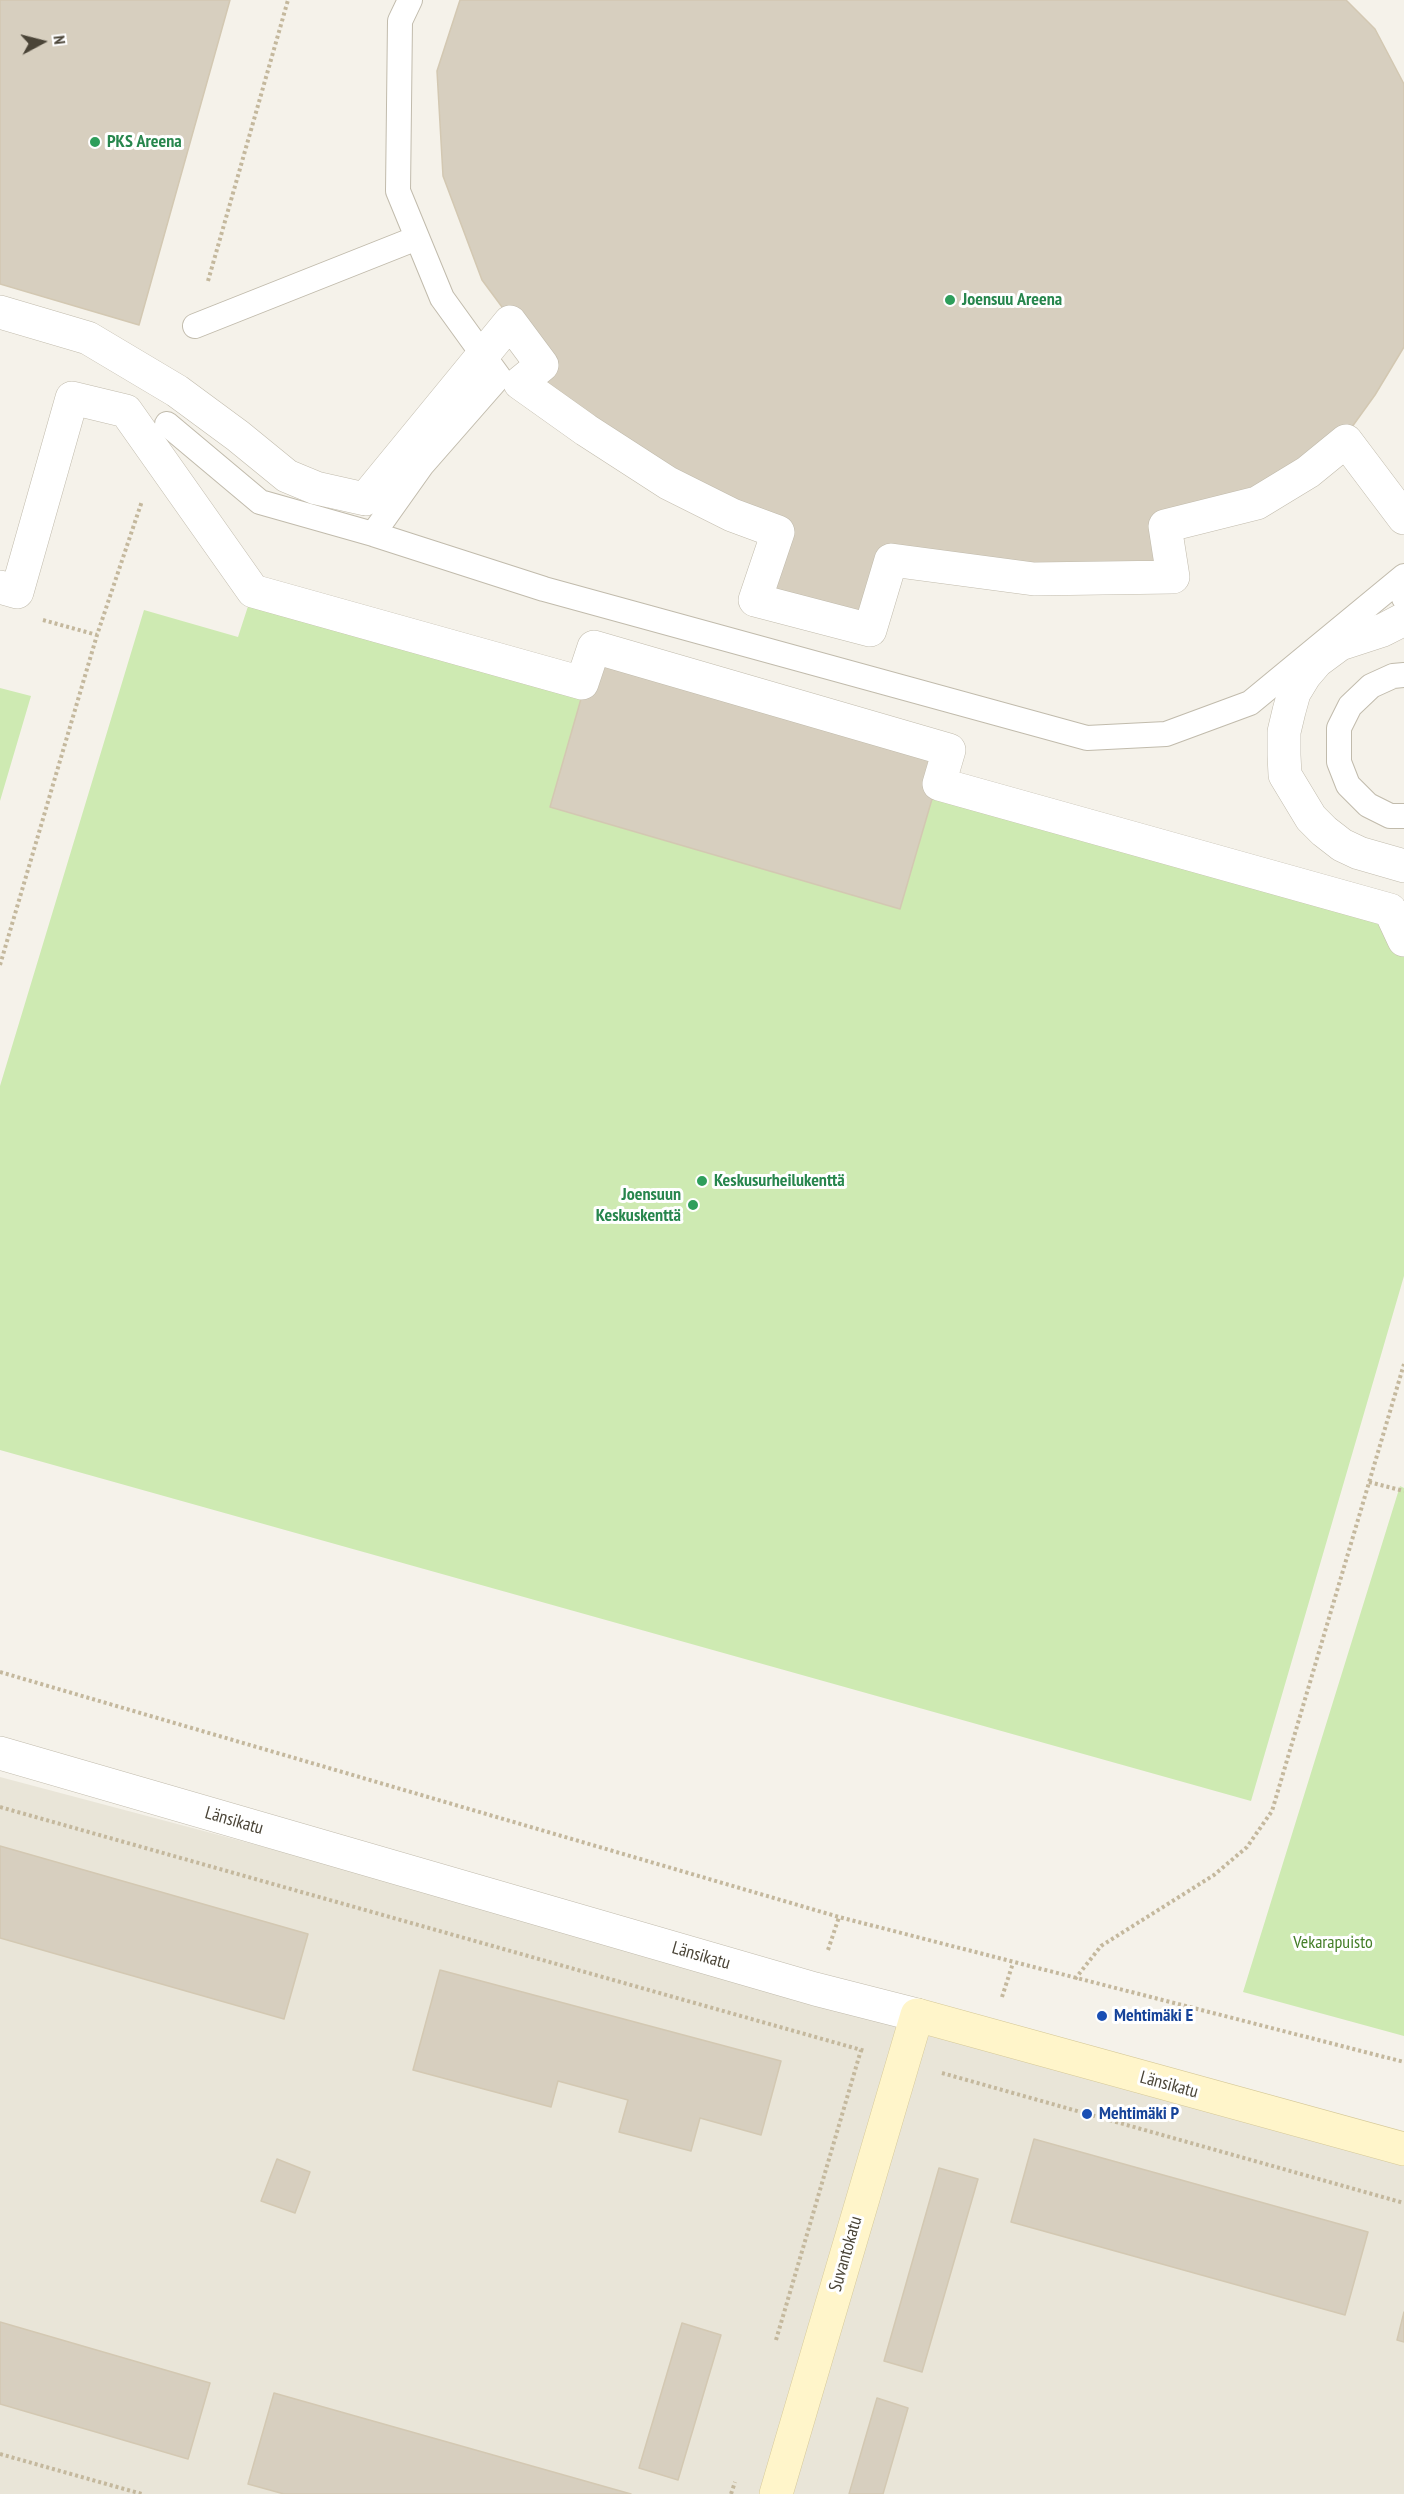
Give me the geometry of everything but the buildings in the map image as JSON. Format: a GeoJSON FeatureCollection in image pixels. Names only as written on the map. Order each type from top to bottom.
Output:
{"type":"FeatureCollection","features":[{"type":"Feature","properties":{"kind":"main road","name":"Länsikatu"},"geometry":{"type":"LineString","coordinates":[[917,2015],[1404,2149]]}},
{"type":"Feature","properties":{"kind":"main road","name":"Suvantokatu"},"geometry":{"type":"LineString","coordinates":[[776,2494],[917,2015]]}},
{"type":"Feature","properties":{"kind":"street"},"geometry":{"type":"LineString","coordinates":[[0,312],[88,338],[177,391],[238,435],[287,476],[316,488],[365,500],[510,322],[542,365],[520,383],[586,430],[668,483],[732,515],[778,532],[755,600],[870,630],[891,560],[1034,579],[1173,577],[1165,526],[1257,503],[1308,472],[1346,441],[1404,518]]}},
{"type":"Feature","properties":{"kind":"street"},"geometry":{"type":"LineString","coordinates":[[0,587],[17,592],[72,398],[126,411],[253,591],[582,683],[594,647],[949,750],[939,784],[1390,910],[1404,940]]}},
{"type":"Feature","properties":{"kind":"street"},"geometry":{"type":"LineString","coordinates":[[1404,619],[1383,630],[1340,644],[1317,661],[1294,693],[1284,732],[1285,774],[1311,818],[1342,845],[1359,853],[1404,866]]}},
{"type":"Feature","properties":{"kind":"street","name":"Länsikatu"},"geometry":{"type":"LineString","coordinates":[[0,1753],[815,1989],[917,2015]]}},
{"type":"Feature","properties":{"kind":"lane"},"geometry":{"type":"LineString","coordinates":[[373,534],[422,465],[499,377],[442,298],[398,191],[400,21],[410,0]]}},
{"type":"Feature","properties":{"kind":"lane"},"geometry":{"type":"LineString","coordinates":[[195,326],[417,238]]}},
{"type":"Feature","properties":{"kind":"lane"},"geometry":{"type":"LineString","coordinates":[[167,423],[260,502],[373,534],[544,589],[1087,738],[1166,734],[1250,703],[1404,575]]}},
{"type":"Feature","properties":{"kind":"lane"},"geometry":{"type":"LineString","coordinates":[[1404,575],[1404,598]]}},
{"type":"Feature","properties":{"kind":"lane"},"geometry":{"type":"LineString","coordinates":[[1404,675],[1393,676],[1371,686],[1350,706],[1339,729],[1339,762],[1348,785],[1368,805],[1390,816],[1404,816]]}},
{"type":"Feature","properties":{"kind":"path"},"geometry":{"type":"LineString","coordinates":[[195,326],[288,0]]}},
{"type":"Feature","properties":{"kind":"path"},"geometry":{"type":"LineString","coordinates":[[0,965],[98,635],[157,454]]}},
{"type":"Feature","properties":{"kind":"path"},"geometry":{"type":"LineString","coordinates":[[33,617],[98,635]]}},
{"type":"Feature","properties":{"kind":"path"},"geometry":{"type":"LineString","coordinates":[[1075,1979],[1101,1946],[1214,1875],[1247,1847],[1272,1811],[1404,1364]]}},
{"type":"Feature","properties":{"kind":"path"},"geometry":{"type":"LineString","coordinates":[[1369,1482],[1404,1491]]}},
{"type":"Feature","properties":{"kind":"path"},"geometry":{"type":"LineString","coordinates":[[0,1671],[839,1917],[1404,2062]]}},
{"type":"Feature","properties":{"kind":"path"},"geometry":{"type":"LineString","coordinates":[[0,1807],[861,2050],[775,2346]]}},
{"type":"Feature","properties":{"kind":"path"},"geometry":{"type":"LineString","coordinates":[[939,2073],[1404,2203]]}},
{"type":"Feature","properties":{"kind":"path"},"geometry":{"type":"LineString","coordinates":[[0,2454],[142,2494]]}},
{"type":"Feature","properties":{"kind":"path"},"geometry":{"type":"LineString","coordinates":[[731,2494],[738,2471]]}},
{"type":"Feature","properties":{"kind":"shaded area"},"geometry":{"type":"Polygon","coordinates":[[[0,1777],[913,2019],[773,2494],[0,2494],[0,1777]]]}},
{"type":"Feature","properties":{"kind":"shaded area"},"geometry":{"type":"Polygon","coordinates":[[[919,2020],[1404,2153],[1404,2494],[781,2494],[919,2020]]]}},
{"type":"Feature","properties":{"kind":"green space","name":"Keskusurheilukenttä"},"geometry":{"type":"Polygon","coordinates":[[[253,591],[1390,910],[1404,940],[1404,1276],[1251,1801],[0,1450],[0,1086],[144,610],[238,637],[253,591]]]}},
{"type":"Feature","properties":{"kind":"green space"},"geometry":{"type":"Polygon","coordinates":[[[0,688],[31,696],[0,801],[0,688]]]}},
{"type":"Feature","properties":{"kind":"green space","name":"Vekarapuisto"},"geometry":{"type":"Polygon","coordinates":[[[1400,1486],[1404,1488],[1404,2036],[1243,1992],[1400,1486]]]}},
{"type":"Feature","properties":{"kind":"place","name":"PKS Areena"},"geometry":{"type":"Point","coordinates":[95,142]}},
{"type":"Feature","properties":{"kind":"place","name":"Joensuu Areena"},"geometry":{"type":"Point","coordinates":[950,300]}},
{"type":"Feature","properties":{"kind":"place","name":"Keskusurheilukenttä"},"geometry":{"type":"Point","coordinates":[702,1181]}},
{"type":"Feature","properties":{"kind":"place","name":"Joensuun Keskuskenttä"},"geometry":{"type":"Point","coordinates":[693,1205]}},
{"type":"Feature","properties":{"kind":"place","name":"Mehtimäki E"},"geometry":{"type":"Point","coordinates":[1102,2016]}},
{"type":"Feature","properties":{"kind":"place","name":"Mehtimäki P"},"geometry":{"type":"Point","coordinates":[1087,2114]}}]}
